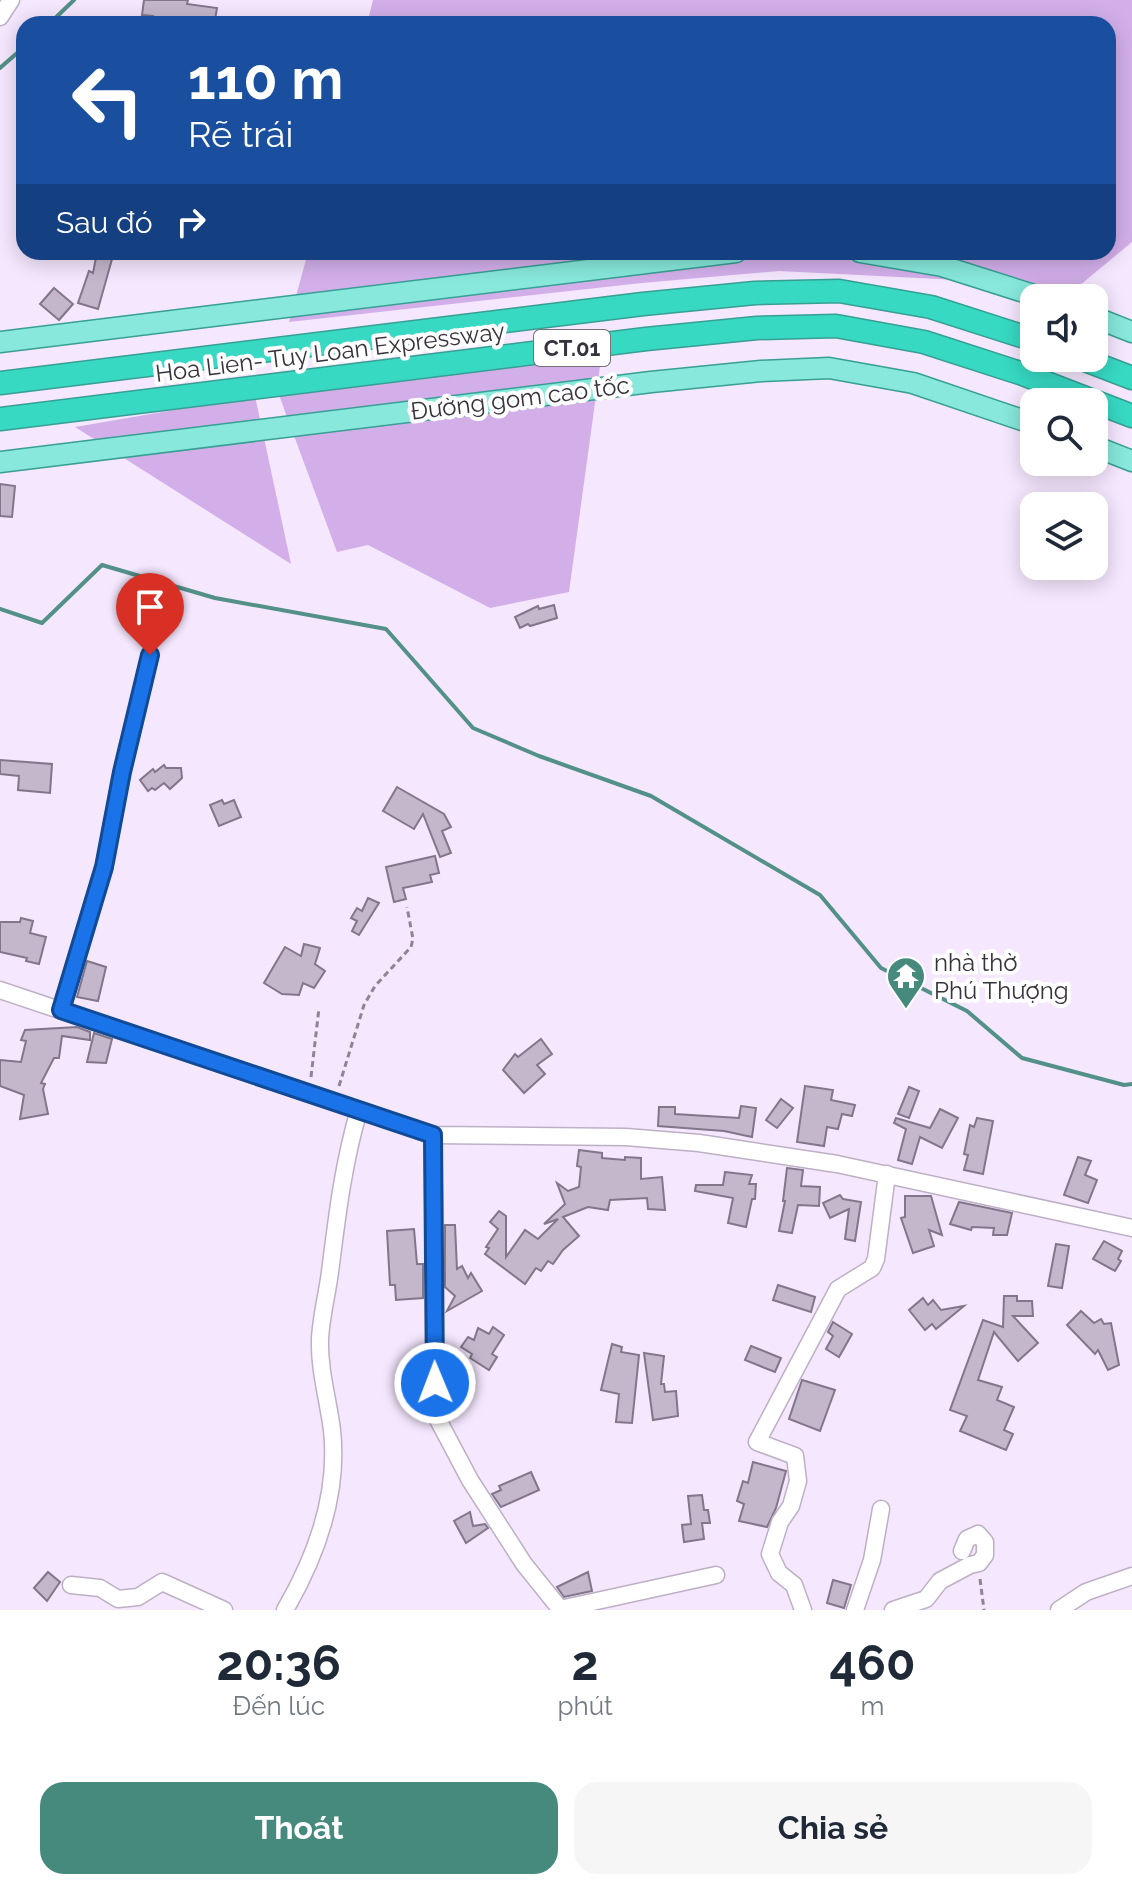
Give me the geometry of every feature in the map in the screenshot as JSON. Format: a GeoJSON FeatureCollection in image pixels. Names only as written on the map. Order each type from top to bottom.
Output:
{"type":"FeatureCollection","features":[{"type":"Feature","properties":{"kind":"highway","name":"Hoa Lien- Tuy Loan Expressway"},"geometry":{"type":"LineString","coordinates":[[0,383],[755,293],[839,291],[931,307],[1020,336]]}},
{"type":"Feature","properties":{"kind":"highway","name":"Hoa Lien- Tuy Loan Expressway"},"geometry":{"type":"LineString","coordinates":[[0,419],[646,339],[757,328],[836,326],[924,342],[1023,374],[1132,416]]}},
{"type":"Feature","properties":{"kind":"highway"},"geometry":{"type":"LineString","coordinates":[[1108,369],[1132,378]]}},
{"type":"Feature","properties":{"kind":"main road"},"geometry":{"type":"LineString","coordinates":[[0,342],[671,260]]}},
{"type":"Feature","properties":{"kind":"main road"},"geometry":{"type":"LineString","coordinates":[[907,260],[942,266],[1020,291]]}},
{"type":"Feature","properties":{"kind":"main road"},"geometry":{"type":"LineString","coordinates":[[1108,323],[1132,332]]}},
{"type":"Feature","properties":{"kind":"main road","name":"Đường gom cao tốc"},"geometry":{"type":"LineString","coordinates":[[0,462],[651,382],[829,368],[913,383],[1020,419]]}},
{"type":"Feature","properties":{"kind":"main road"},"geometry":{"type":"LineString","coordinates":[[1108,452],[1132,461]]}},
{"type":"Feature","properties":{"kind":"street"},"geometry":{"type":"LineString","coordinates":[[0,17],[11,0]]}},
{"type":"Feature","properties":{"kind":"street"},"geometry":{"type":"LineString","coordinates":[[61,1010],[104,867],[122,772],[150,655]]}},
{"type":"Feature","properties":{"kind":"street"},"geometry":{"type":"LineString","coordinates":[[0,992],[433,1135],[626,1137],[699,1143],[887,1174],[1132,1228]]}},
{"type":"Feature","properties":{"kind":"street"},"geometry":{"type":"LineString","coordinates":[[285,1610],[314,1551],[332,1486],[333,1447],[322,1377],[320,1339],[338,1203],[359,1110]]}},
{"type":"Feature","properties":{"kind":"street"},"geometry":{"type":"LineString","coordinates":[[433,1135],[435,1414],[470,1480],[524,1564],[561,1609],[716,1575]]}},
{"type":"Feature","properties":{"kind":"street"},"geometry":{"type":"LineString","coordinates":[[803,1610],[794,1585],[779,1573],[770,1554],[780,1522],[791,1506],[798,1481],[795,1456],[757,1442],[838,1289],[872,1268],[876,1259],[887,1174]]}},
{"type":"Feature","properties":{"kind":"street"},"geometry":{"type":"LineString","coordinates":[[855,1610],[872,1560],[881,1509]]}},
{"type":"Feature","properties":{"kind":"street"},"geometry":{"type":"LineString","coordinates":[[893,1610],[926,1599],[940,1581],[979,1563],[985,1555],[985,1542],[978,1534],[967,1539],[962,1551]]}},
{"type":"Feature","properties":{"kind":"street"},"geometry":{"type":"LineString","coordinates":[[1059,1610],[1086,1592],[1132,1576]]}},
{"type":"Feature","properties":{"kind":"street"},"geometry":{"type":"LineString","coordinates":[[71,1585],[100,1588],[118,1599],[138,1597],[162,1582],[224,1610]]}},
{"type":"Feature","properties":{"kind":"path"},"geometry":{"type":"LineString","coordinates":[[334,1102],[364,1005],[375,986],[411,947],[412,930],[407,907]]}},
{"type":"Feature","properties":{"kind":"path"},"geometry":{"type":"LineString","coordinates":[[309,1093],[319,1008]]}},
{"type":"Feature","properties":{"kind":"path"},"geometry":{"type":"LineString","coordinates":[[979,1563],[984,1610]]}},
{"type":"Feature","properties":{"kind":"shaded area"},"geometry":{"type":"Polygon","coordinates":[[[373,0],[1132,0],[1132,242],[1116,255],[1116,16],[369,16],[373,0]]]}},
{"type":"Feature","properties":{"kind":"shaded area"},"geometry":{"type":"Polygon","coordinates":[[[306,260],[1110,260],[1081,284],[779,271],[289,322],[306,260]]]}},
{"type":"Feature","properties":{"kind":"shaded area"},"geometry":{"type":"Polygon","coordinates":[[[602,352],[569,592],[490,608],[368,545],[337,552],[276,387],[602,352]]]}},
{"type":"Feature","properties":{"kind":"shaded area"},"geometry":{"type":"Polygon","coordinates":[[[255,396],[291,564],[75,427],[255,396]]]}},
{"type":"Feature","properties":{"kind":"building"},"geometry":{"type":"Polygon","coordinates":[[[144,0],[188,0],[187,4],[217,8],[216,16],[142,15],[144,0]]]}},
{"type":"Feature","properties":{"kind":"building"},"geometry":{"type":"Polygon","coordinates":[[[95,260],[112,260],[98,309],[78,303],[89,271],[93,273],[95,260]]]}},
{"type":"Feature","properties":{"kind":"building"},"geometry":{"type":"Polygon","coordinates":[[[54,288],[73,304],[59,320],[40,304],[54,288]]]}},
{"type":"Feature","properties":{"kind":"building"},"geometry":{"type":"Polygon","coordinates":[[[0,484],[15,486],[12,517],[0,516],[0,484]]]}},
{"type":"Feature","properties":{"kind":"building"},"geometry":{"type":"Polygon","coordinates":[[[554,605],[557,618],[520,628],[515,617],[538,606],[539,609],[554,605]]]}},
{"type":"Feature","properties":{"kind":"building"},"geometry":{"type":"Polygon","coordinates":[[[0,760],[52,764],[50,793],[18,790],[19,776],[0,774],[0,760]]]}},
{"type":"Feature","properties":{"kind":"building"},"geometry":{"type":"Polygon","coordinates":[[[164,765],[166,768],[181,768],[182,778],[170,789],[164,783],[148,791],[140,780],[153,769],[155,772],[164,765]]]}},
{"type":"Feature","properties":{"kind":"building"},"geometry":{"type":"Polygon","coordinates":[[[397,787],[444,814],[451,827],[442,831],[451,853],[440,857],[423,814],[414,829],[383,811],[397,787]]]}},
{"type":"Feature","properties":{"kind":"building"},"geometry":{"type":"Polygon","coordinates":[[[222,800],[224,804],[234,800],[241,817],[219,826],[210,805],[222,800]]]}},
{"type":"Feature","properties":{"kind":"building"},"geometry":{"type":"Polygon","coordinates":[[[435,856],[439,873],[430,875],[432,882],[403,888],[406,899],[394,902],[386,867],[435,856]]]}},
{"type":"Feature","properties":{"kind":"building"},"geometry":{"type":"Polygon","coordinates":[[[368,898],[379,903],[359,935],[352,931],[357,921],[351,918],[357,908],[362,911],[368,898]]]}},
{"type":"Feature","properties":{"kind":"building"},"geometry":{"type":"Polygon","coordinates":[[[21,918],[33,921],[30,933],[46,937],[39,964],[0,952],[0,922],[20,922],[21,918]]]}},
{"type":"Feature","properties":{"kind":"building"},"geometry":{"type":"Polygon","coordinates":[[[304,944],[320,948],[315,964],[325,971],[314,988],[303,983],[299,995],[282,994],[264,983],[285,947],[301,956],[304,944]]]}},
{"type":"Feature","properties":{"kind":"building"},"geometry":{"type":"Polygon","coordinates":[[[87,961],[106,967],[98,1001],[77,997],[87,961]]]}},
{"type":"Feature","properties":{"kind":"building"},"geometry":{"type":"Polygon","coordinates":[[[77,1027],[90,1032],[90,1040],[62,1036],[59,1058],[54,1058],[41,1083],[45,1084],[43,1089],[48,1114],[20,1119],[24,1095],[0,1086],[0,1060],[21,1062],[26,1041],[21,1040],[25,1030],[77,1027]]]}},
{"type":"Feature","properties":{"kind":"building"},"geometry":{"type":"Polygon","coordinates":[[[94,1033],[112,1039],[106,1063],[87,1062],[94,1033]]]}},
{"type":"Feature","properties":{"kind":"building"},"geometry":{"type":"Polygon","coordinates":[[[541,1039],[552,1054],[537,1065],[545,1074],[524,1093],[503,1070],[515,1054],[518,1057],[541,1039]]]}},
{"type":"Feature","properties":{"kind":"building"},"geometry":{"type":"Polygon","coordinates":[[[805,1086],[833,1090],[831,1100],[855,1105],[852,1116],[842,1114],[838,1129],[827,1127],[824,1146],[797,1142],[805,1086]]]}},
{"type":"Feature","properties":{"kind":"building"},"geometry":{"type":"Polygon","coordinates":[[[909,1087],[919,1091],[909,1118],[898,1114],[909,1087]]]}},
{"type":"Feature","properties":{"kind":"building"},"geometry":{"type":"Polygon","coordinates":[[[781,1099],[793,1108],[777,1128],[766,1120],[781,1099]]]}},
{"type":"Feature","properties":{"kind":"building"},"geometry":{"type":"Polygon","coordinates":[[[741,1106],[756,1108],[752,1137],[724,1131],[658,1126],[659,1107],[675,1107],[675,1114],[739,1118],[741,1106]]]}},
{"type":"Feature","properties":{"kind":"building"},"geometry":{"type":"Polygon","coordinates":[[[940,1109],[958,1118],[942,1148],[920,1137],[912,1164],[898,1160],[906,1129],[894,1123],[896,1118],[930,1128],[940,1109]]]}},
{"type":"Feature","properties":{"kind":"building"},"geometry":{"type":"Polygon","coordinates":[[[977,1118],[993,1121],[983,1174],[964,1170],[970,1125],[974,1127],[977,1118]]]}},
{"type":"Feature","properties":{"kind":"building"},"geometry":{"type":"Polygon","coordinates":[[[579,1150],[602,1153],[602,1158],[641,1158],[641,1179],[662,1177],[665,1210],[648,1209],[647,1198],[610,1200],[608,1210],[588,1207],[563,1217],[579,1236],[553,1264],[548,1261],[541,1271],[536,1268],[525,1284],[485,1254],[498,1229],[490,1222],[499,1211],[506,1216],[506,1257],[525,1230],[538,1239],[558,1219],[544,1224],[565,1204],[557,1183],[568,1191],[579,1187],[579,1150]]]}},
{"type":"Feature","properties":{"kind":"building"},"geometry":{"type":"Polygon","coordinates":[[[1078,1157],[1091,1161],[1085,1175],[1097,1180],[1088,1203],[1064,1195],[1078,1157]]]}},
{"type":"Feature","properties":{"kind":"building"},"geometry":{"type":"Polygon","coordinates":[[[787,1168],[803,1170],[801,1186],[820,1187],[819,1206],[798,1205],[792,1233],[779,1231],[787,1168]]]}},
{"type":"Feature","properties":{"kind":"building"},"geometry":{"type":"Polygon","coordinates":[[[725,1172],[752,1175],[749,1184],[756,1184],[755,1199],[752,1199],[746,1227],[728,1223],[733,1198],[695,1191],[696,1185],[723,1185],[725,1172]]]}},
{"type":"Feature","properties":{"kind":"building"},"geometry":{"type":"Polygon","coordinates":[[[840,1195],[843,1199],[861,1202],[855,1241],[845,1239],[849,1209],[830,1218],[823,1203],[840,1195]]]}},
{"type":"Feature","properties":{"kind":"building"},"geometry":{"type":"Polygon","coordinates":[[[905,1196],[931,1196],[942,1235],[929,1230],[934,1246],[913,1253],[901,1218],[905,1217],[905,1196]]]}},
{"type":"Feature","properties":{"kind":"building"},"geometry":{"type":"Polygon","coordinates":[[[959,1202],[1012,1213],[1007,1235],[993,1235],[994,1228],[972,1227],[971,1230],[950,1224],[959,1202]]]}},
{"type":"Feature","properties":{"kind":"building"},"geometry":{"type":"Polygon","coordinates":[[[445,1225],[455,1225],[457,1269],[462,1266],[468,1278],[471,1273],[482,1291],[447,1311],[455,1296],[445,1287],[445,1225]]]}},
{"type":"Feature","properties":{"kind":"building"},"geometry":{"type":"Polygon","coordinates":[[[414,1229],[417,1264],[423,1264],[423,1298],[396,1300],[395,1285],[390,1285],[387,1231],[414,1229]]]}},
{"type":"Feature","properties":{"kind":"building"},"geometry":{"type":"Polygon","coordinates":[[[1104,1241],[1122,1251],[1115,1271],[1093,1259],[1104,1241]]]}},
{"type":"Feature","properties":{"kind":"building"},"geometry":{"type":"Polygon","coordinates":[[[1056,1244],[1069,1246],[1062,1288],[1048,1286],[1056,1244]]]}},
{"type":"Feature","properties":{"kind":"building"},"geometry":{"type":"Polygon","coordinates":[[[778,1285],[815,1297],[811,1312],[773,1300],[778,1285]]]}},
{"type":"Feature","properties":{"kind":"building"},"geometry":{"type":"Polygon","coordinates":[[[1004,1296],[1017,1296],[1017,1301],[1032,1301],[1033,1316],[1013,1316],[1038,1343],[1018,1361],[994,1332],[978,1380],[1002,1387],[997,1400],[1014,1407],[1004,1430],[1013,1434],[1006,1450],[960,1431],[967,1416],[950,1410],[983,1320],[1003,1327],[1004,1296]]]}},
{"type":"Feature","properties":{"kind":"building"},"geometry":{"type":"Polygon","coordinates":[[[923,1298],[928,1305],[933,1300],[941,1310],[964,1306],[936,1329],[932,1324],[925,1330],[909,1310],[923,1298]]]}},
{"type":"Feature","properties":{"kind":"building"},"geometry":{"type":"Polygon","coordinates":[[[1081,1311],[1094,1323],[1101,1319],[1104,1324],[1111,1323],[1119,1365],[1108,1370],[1098,1350],[1095,1354],[1067,1325],[1081,1311]]]}},
{"type":"Feature","properties":{"kind":"building"},"geometry":{"type":"Polygon","coordinates":[[[833,1322],[852,1334],[839,1357],[826,1349],[833,1336],[828,1332],[833,1322]]]}},
{"type":"Feature","properties":{"kind":"building"},"geometry":{"type":"Polygon","coordinates":[[[493,1327],[504,1335],[492,1354],[497,1357],[489,1370],[470,1358],[472,1354],[461,1347],[468,1337],[474,1340],[478,1328],[489,1334],[493,1327]]]}},
{"type":"Feature","properties":{"kind":"building"},"geometry":{"type":"Polygon","coordinates":[[[612,1344],[622,1347],[621,1352],[639,1355],[632,1423],[616,1422],[619,1394],[601,1390],[612,1344]]]}},
{"type":"Feature","properties":{"kind":"building"},"geometry":{"type":"Polygon","coordinates":[[[751,1346],[781,1358],[775,1372],[745,1360],[751,1346]]]}},
{"type":"Feature","properties":{"kind":"building"},"geometry":{"type":"Polygon","coordinates":[[[644,1353],[664,1356],[661,1384],[664,1384],[665,1392],[676,1391],[678,1416],[653,1420],[644,1353]]]}},
{"type":"Feature","properties":{"kind":"building"},"geometry":{"type":"Polygon","coordinates":[[[802,1380],[835,1390],[820,1431],[789,1419],[802,1380]]]}},
{"type":"Feature","properties":{"kind":"building"},"geometry":{"type":"Polygon","coordinates":[[[753,1462],[786,1471],[776,1508],[767,1527],[739,1521],[744,1504],[737,1501],[743,1481],[748,1483],[753,1462]]]}},
{"type":"Feature","properties":{"kind":"building"},"geometry":{"type":"Polygon","coordinates":[[[531,1472],[539,1490],[501,1507],[492,1494],[501,1490],[499,1486],[531,1472]]]}},
{"type":"Feature","properties":{"kind":"building"},"geometry":{"type":"Polygon","coordinates":[[[702,1495],[710,1523],[702,1523],[704,1539],[684,1542],[682,1525],[691,1524],[688,1496],[702,1495]]]}},
{"type":"Feature","properties":{"kind":"building"},"geometry":{"type":"Polygon","coordinates":[[[470,1512],[473,1526],[485,1524],[488,1528],[466,1543],[454,1521],[470,1512]]]}},
{"type":"Feature","properties":{"kind":"building"},"geometry":{"type":"Polygon","coordinates":[[[48,1572],[60,1582],[47,1601],[34,1588],[48,1572]]]}},
{"type":"Feature","properties":{"kind":"building"},"geometry":{"type":"Polygon","coordinates":[[[588,1572],[592,1591],[564,1597],[557,1587],[588,1572]]]}},
{"type":"Feature","properties":{"kind":"building"},"geometry":{"type":"Polygon","coordinates":[[[833,1580],[851,1585],[844,1608],[827,1603],[833,1580]]]}},
{"type":"Feature","properties":{"kind":"waterway"},"geometry":{"type":"LineString","coordinates":[[57,16],[74,0]]}},
{"type":"Feature","properties":{"kind":"waterway"},"geometry":{"type":"LineString","coordinates":[[0,68],[16,54]]}},
{"type":"Feature","properties":{"kind":"waterway"},"geometry":{"type":"LineString","coordinates":[[0,609],[42,623],[102,565],[215,598],[386,629],[473,728],[539,756],[651,796],[820,895],[881,968],[967,1011],[1022,1058],[1124,1085],[1132,1084]]}},
{"type":"Feature","properties":{"kind":"place","name":"nhà thờ Phú Thượng"},"geometry":{"type":"Point","coordinates":[906,1010]}},
{"type":"Feature","properties":{"kind":"route"},"geometry":{"type":"LineString","coordinates":[[150,655],[122,772],[104,867],[61,1010],[433,1135],[435,1383]]}}]}
